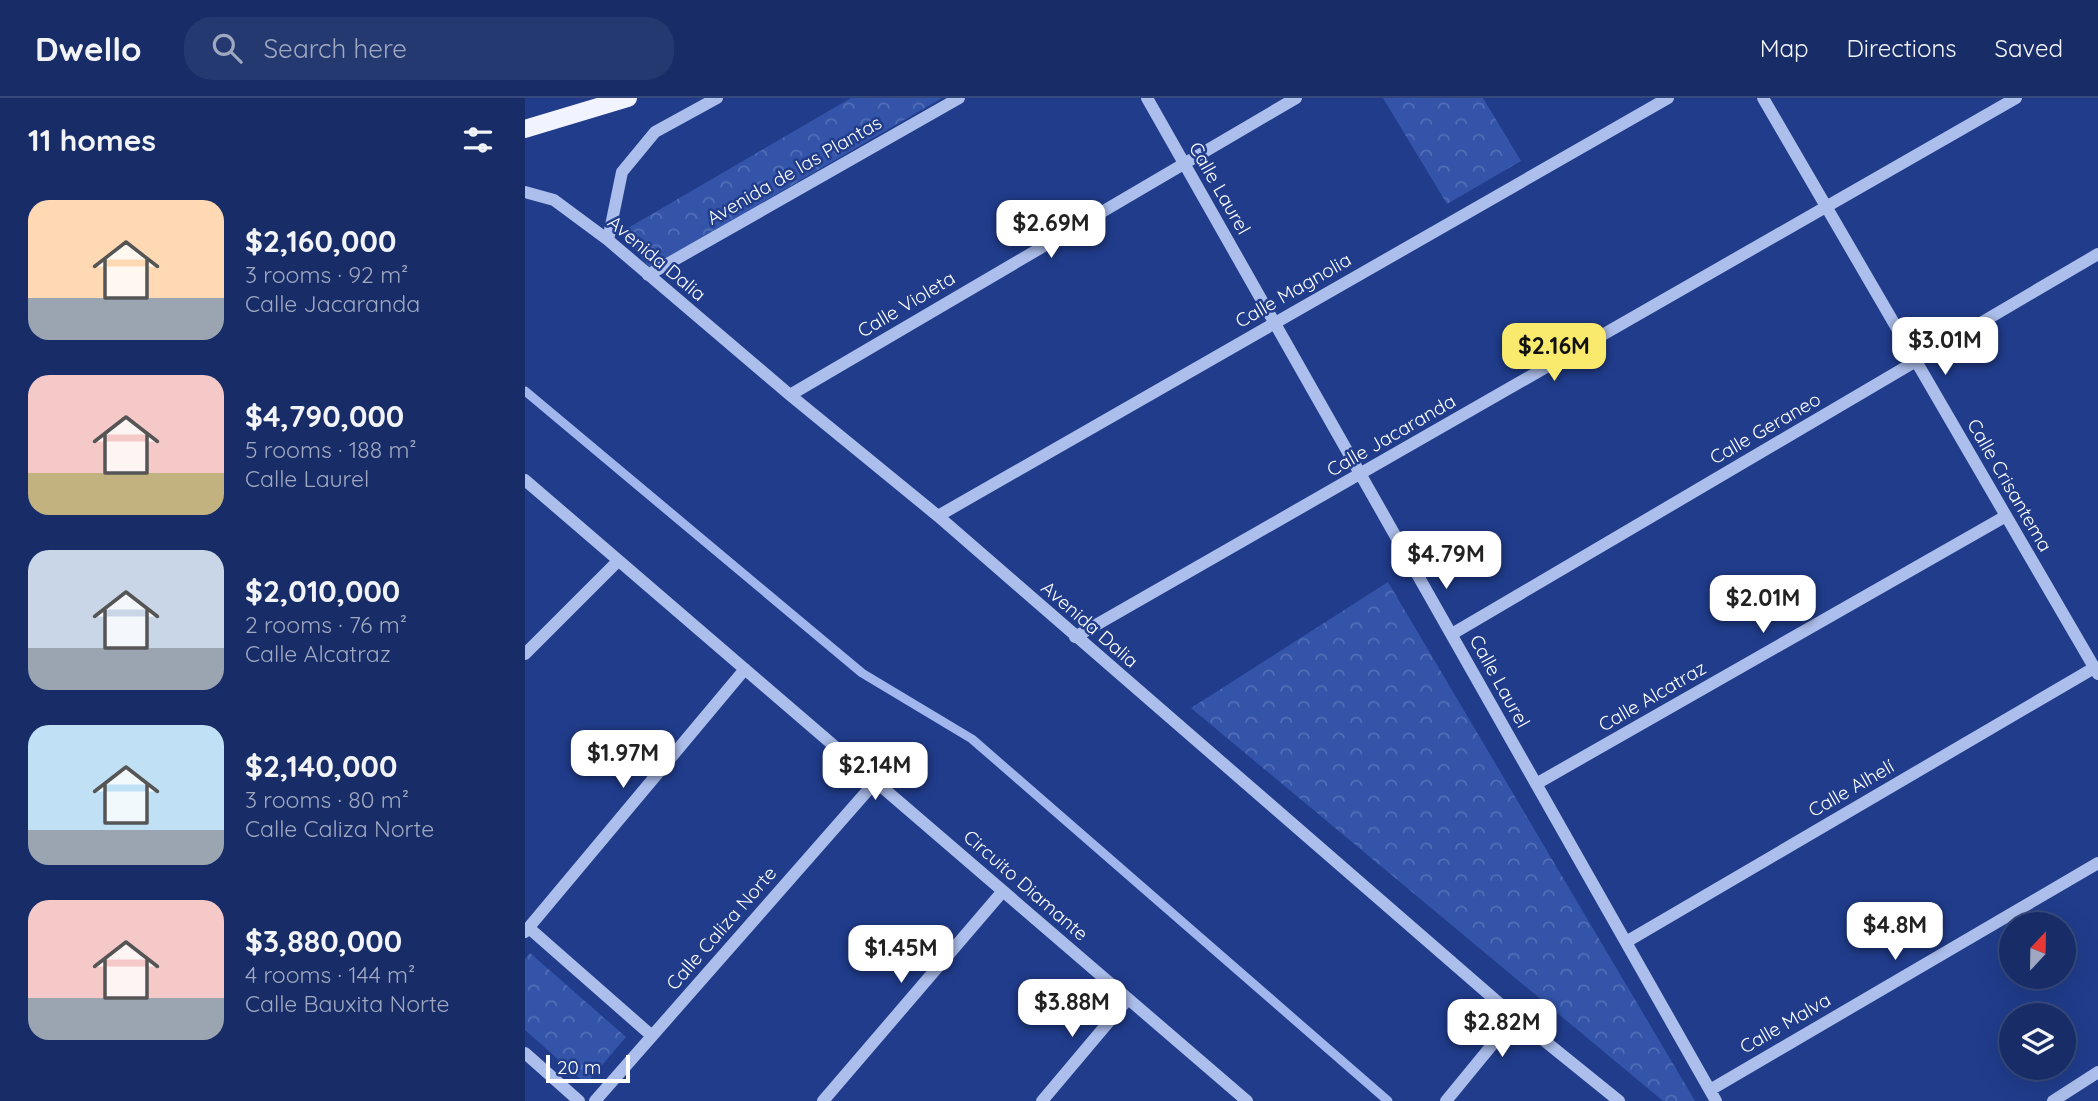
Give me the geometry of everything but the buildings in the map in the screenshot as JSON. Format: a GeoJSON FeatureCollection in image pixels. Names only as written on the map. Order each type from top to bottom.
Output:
{"type":"FeatureCollection","features":[{"type":"Feature","properties":{"kind":"main road"},"geometry":{"type":"LineString","coordinates":[[525,129],[628,98]]}},
{"type":"Feature","properties":{"kind":"street"},"geometry":{"type":"LineString","coordinates":[[608,240],[622,172],[655,132],[717,98]]}},
{"type":"Feature","properties":{"kind":"street","name":"Avenida de las Plantas"},"geometry":{"type":"LineString","coordinates":[[648,275],[959,98]]}},
{"type":"Feature","properties":{"kind":"street","name":"Calle Laurel"},"geometry":{"type":"LineString","coordinates":[[1147,98],[1713,1095]]}},
{"type":"Feature","properties":{"kind":"street","name":"Calle Violeta"},"geometry":{"type":"LineString","coordinates":[[790,395],[1296,98]]}},
{"type":"Feature","properties":{"kind":"street","name":"Calle Magnolia"},"geometry":{"type":"LineString","coordinates":[[938,516],[1668,98]]}},
{"type":"Feature","properties":{"kind":"street","name":"Calle Crisantema"},"geometry":{"type":"LineString","coordinates":[[1763,98],[2096,671]]}},
{"type":"Feature","properties":{"kind":"street","name":"Calle Jacaranda"},"geometry":{"type":"LineString","coordinates":[[1075,637],[2016,98]]}},
{"type":"Feature","properties":{"kind":"street","name":"Avenida Dalia"},"geometry":{"type":"LineString","coordinates":[[525,192],[554,200],[608,240],[790,395],[938,516],[1515,1017],[1619,1101]]}},
{"type":"Feature","properties":{"kind":"street","name":"Calle Geraneo"},"geometry":{"type":"LineString","coordinates":[[1452,635],[2098,254]]}},
{"type":"Feature","properties":{"kind":"street","name":"Circuito Diamante"},"geometry":{"type":"LineString","coordinates":[[525,480],[1247,1101]]}},
{"type":"Feature","properties":{"kind":"street","name":"Calle Alcatraz"},"geometry":{"type":"LineString","coordinates":[[1536,784],[2006,516]]}},
{"type":"Feature","properties":{"kind":"street"},"geometry":{"type":"LineString","coordinates":[[525,654],[618,561]]}},
{"type":"Feature","properties":{"kind":"street"},"geometry":{"type":"LineString","coordinates":[[652,1036],[527,930],[745,668]]}},
{"type":"Feature","properties":{"kind":"street","name":"Calle Alhelí"},"geometry":{"type":"LineString","coordinates":[[1626,942],[2096,671]]}},
{"type":"Feature","properties":{"kind":"street","name":"Calle Caliza Norte"},"geometry":{"type":"LineString","coordinates":[[596,1101],[876,781]]}},
{"type":"Feature","properties":{"kind":"street","name":"Calle Malva"},"geometry":{"type":"LineString","coordinates":[[1713,1095],[2098,863]]}},
{"type":"Feature","properties":{"kind":"street"},"geometry":{"type":"LineString","coordinates":[[823,1101],[1003,891]]}},
{"type":"Feature","properties":{"kind":"street"},"geometry":{"type":"LineString","coordinates":[[1042,1101],[1128,999]]}},
{"type":"Feature","properties":{"kind":"street"},"geometry":{"type":"LineString","coordinates":[[1446,1101],[1515,1017]]}},
{"type":"Feature","properties":{"kind":"street"},"geometry":{"type":"LineString","coordinates":[[525,1053],[579,1101]]}},
{"type":"Feature","properties":{"kind":"street"},"geometry":{"type":"LineString","coordinates":[[2053,1101],[2098,1072]]}},
{"type":"Feature","properties":{"kind":"green space"},"geometry":{"type":"Polygon","coordinates":[[[851,98],[942,98],[650,268],[621,232],[851,98]]]}},
{"type":"Feature","properties":{"kind":"green space"},"geometry":{"type":"Polygon","coordinates":[[[1383,98],[1483,98],[1521,161],[1447,204],[1383,98]]]}},
{"type":"Feature","properties":{"kind":"green space"},"geometry":{"type":"Polygon","coordinates":[[[1388,582],[1695,1101],[1663,1101],[1191,708],[1388,582]]]}},
{"type":"Feature","properties":{"kind":"green space"},"geometry":{"type":"Polygon","coordinates":[[[530,953],[626,1037],[586,1084],[525,1030],[525,959],[530,953]]]}},
{"type":"Feature","properties":{"kind":"waterway"},"geometry":{"type":"LineString","coordinates":[[525,391],[862,673],[972,739],[1388,1101]]}}]}
